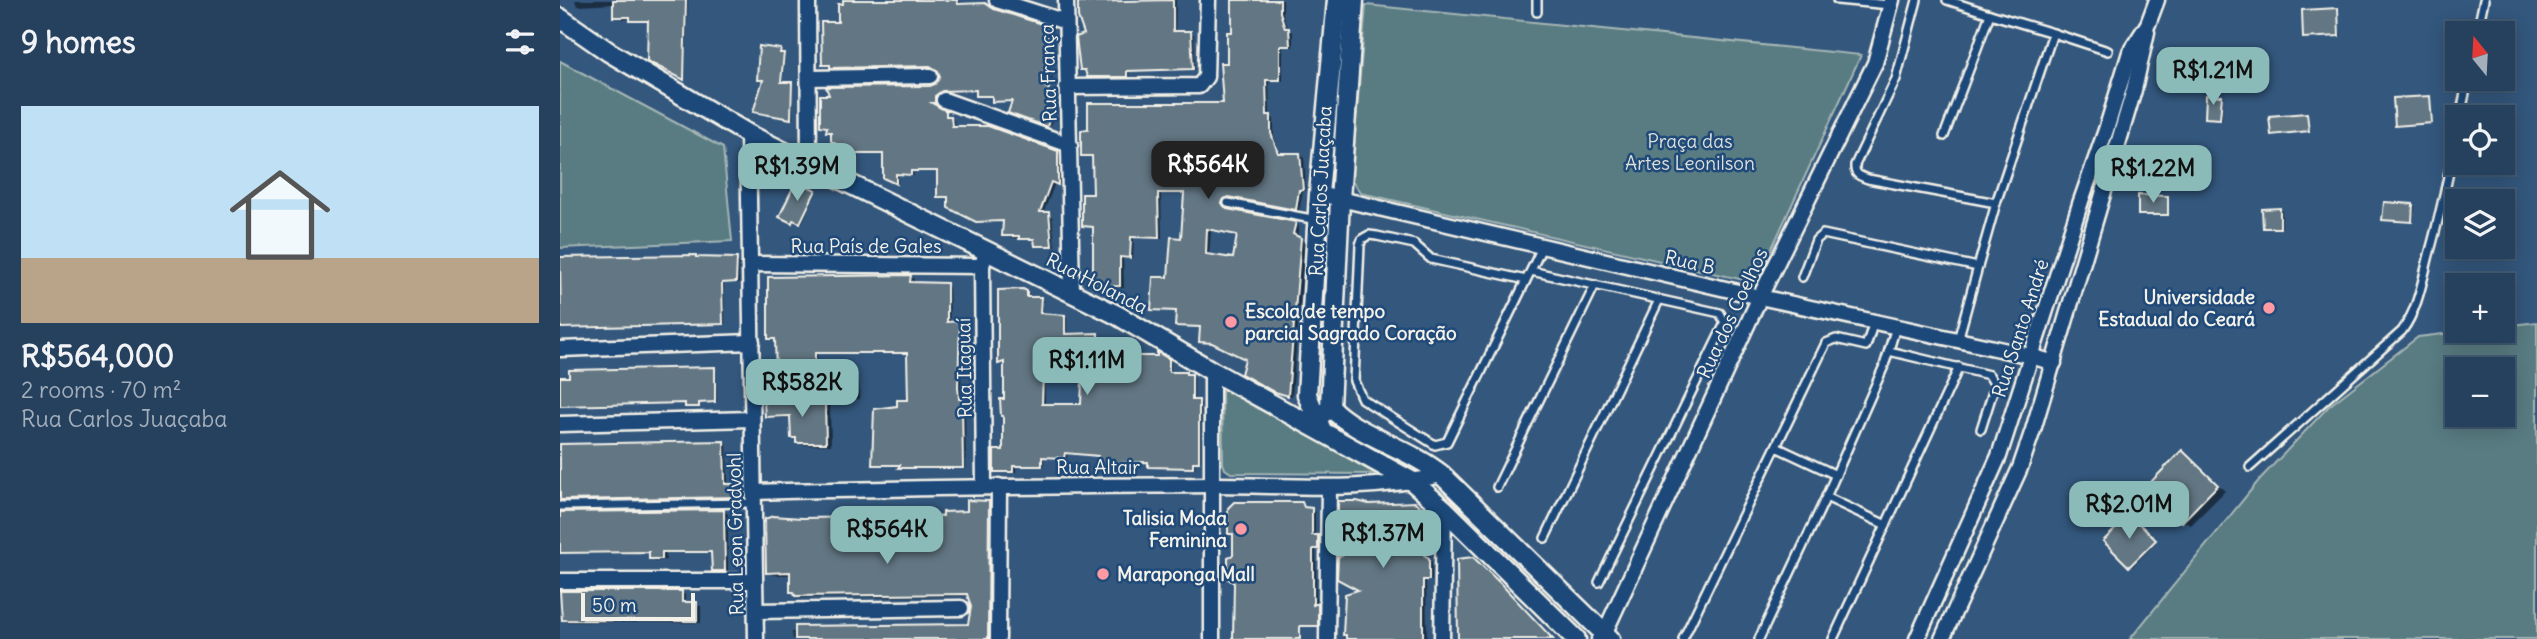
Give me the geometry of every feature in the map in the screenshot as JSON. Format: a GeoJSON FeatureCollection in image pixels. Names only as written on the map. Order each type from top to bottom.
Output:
{"type":"FeatureCollection","features":[{"type":"Feature","properties":{"kind":"street"},"geometry":{"type":"LineString","coordinates":[[808,0],[809,162]]}},
{"type":"Feature","properties":{"kind":"street"},"geometry":{"type":"LineString","coordinates":[[997,0],[1066,22]]}},
{"type":"Feature","properties":{"kind":"street","name":"Rua França"},"geometry":{"type":"LineString","coordinates":[[1066,0],[1072,292]]}},
{"type":"Feature","properties":{"kind":"street"},"geometry":{"type":"LineString","coordinates":[[1067,87],[1199,86],[1206,77],[1208,0]]}},
{"type":"Feature","properties":{"kind":"street","name":"Rua Carlos Juaçaba"},"geometry":{"type":"LineString","coordinates":[[1318,419],[1307,395],[1319,194],[1337,0]]}},
{"type":"Feature","properties":{"kind":"street","name":"Rua Carlos Juaçaba"},"geometry":{"type":"LineString","coordinates":[[1318,419],[1340,200],[1354,0]]}},
{"type":"Feature","properties":{"kind":"street","name":"Rua Santo André"},"geometry":{"type":"LineString","coordinates":[[1942,639],[2020,468],[2054,363],[2134,90],[2148,24],[2157,0]]}},
{"type":"Feature","properties":{"kind":"street","name":"Rua dos Coelhos"},"geometry":{"type":"LineString","coordinates":[[1604,637],[1760,297],[1875,63],[1892,3]]}},
{"type":"Feature","properties":{"kind":"street","name":"Rua Holanda"},"geometry":{"type":"LineString","coordinates":[[560,18],[609,52],[748,134],[809,162],[984,258],[1072,292],[1212,371],[1318,419],[1413,482],[1576,639]]}},
{"type":"Feature","properties":{"kind":"street","name":"Rua Santo André"},"geometry":{"type":"LineString","coordinates":[[1917,639],[1999,456],[2130,52],[2148,24]]}},
{"type":"Feature","properties":{"kind":"street"},"geometry":{"type":"LineString","coordinates":[[810,78],[930,76]]}},
{"type":"Feature","properties":{"kind":"street","name":"Rua França"},"geometry":{"type":"LineString","coordinates":[[944,100],[1070,145]]}},
{"type":"Feature","properties":{"kind":"street","name":"Rua Leon Gradvohl"},"geometry":{"type":"LineString","coordinates":[[748,134],[756,639]]}},
{"type":"Feature","properties":{"kind":"street","name":"Rua B"},"geometry":{"type":"LineString","coordinates":[[1319,194],[2054,363]]}},
{"type":"Feature","properties":{"kind":"street","name":"Rua País de Gales"},"geometry":{"type":"LineString","coordinates":[[750,264],[984,258]]}},
{"type":"Feature","properties":{"kind":"street","name":"Rua Itaguaí"},"geometry":{"type":"LineString","coordinates":[[984,258],[998,639]]}},
{"type":"Feature","properties":{"kind":"street"},"geometry":{"type":"LineString","coordinates":[[560,349],[752,342]]}},
{"type":"Feature","properties":{"kind":"street"},"geometry":{"type":"LineString","coordinates":[[1212,371],[1212,639]]}},
{"type":"Feature","properties":{"kind":"street"},"geometry":{"type":"LineString","coordinates":[[560,424],[752,419]]}},
{"type":"Feature","properties":{"kind":"street","name":"Rua Holanda"},"geometry":{"type":"LineString","coordinates":[[1318,419],[1343,420],[1412,454],[1442,475],[1604,637]]}},
{"type":"Feature","properties":{"kind":"street","name":"Rua Altair"},"geometry":{"type":"LineString","coordinates":[[753,498],[992,486],[1212,485],[1329,488],[1413,482],[1442,475]]}},
{"type":"Feature","properties":{"kind":"street"},"geometry":{"type":"LineString","coordinates":[[1326,639],[1329,488]]}},
{"type":"Feature","properties":{"kind":"street"},"geometry":{"type":"LineString","coordinates":[[1442,639],[1444,509]]}},
{"type":"Feature","properties":{"kind":"street"},"geometry":{"type":"LineString","coordinates":[[560,581],[755,581]]}},
{"type":"Feature","properties":{"kind":"street"},"geometry":{"type":"LineString","coordinates":[[756,611],[961,608]]}},
{"type":"Feature","properties":{"kind":"lane"},"geometry":{"type":"LineString","coordinates":[[1537,0],[1537,12]]}},
{"type":"Feature","properties":{"kind":"lane"},"geometry":{"type":"LineString","coordinates":[[1837,0],[1892,3]]}},
{"type":"Feature","properties":{"kind":"lane"},"geometry":{"type":"LineString","coordinates":[[1917,0],[1896,79],[1854,171],[1868,179],[1996,203]]}},
{"type":"Feature","properties":{"kind":"lane"},"geometry":{"type":"LineString","coordinates":[[1947,0],[2108,51]]}},
{"type":"Feature","properties":{"kind":"lane"},"geometry":{"type":"LineString","coordinates":[[2480,21],[2484,0]]}},
{"type":"Feature","properties":{"kind":"lane"},"geometry":{"type":"LineString","coordinates":[[1944,136],[1990,14]]}},
{"type":"Feature","properties":{"kind":"lane"},"geometry":{"type":"LineString","coordinates":[[1958,340],[1996,203],[2053,33]]}},
{"type":"Feature","properties":{"kind":"lane"},"geometry":{"type":"LineString","coordinates":[[2250,467],[2408,323],[2416,306],[2449,175]]}},
{"type":"Feature","properties":{"kind":"lane"},"geometry":{"type":"LineString","coordinates":[[1228,204],[1318,220]]}},
{"type":"Feature","properties":{"kind":"lane"},"geometry":{"type":"LineString","coordinates":[[1801,277],[1816,240],[1823,234],[1978,267]]}},
{"type":"Feature","properties":{"kind":"lane"},"geometry":{"type":"LineString","coordinates":[[1527,280],[1431,260],[1414,244],[1369,235],[1362,239],[1353,381],[1357,393],[1362,399],[1435,445],[1447,442],[1527,280],[1542,247]]}},
{"type":"Feature","properties":{"kind":"lane"},"geometry":{"type":"LineString","coordinates":[[1531,271],[1720,313],[1724,323],[1599,582]]}},
{"type":"Feature","properties":{"kind":"lane"},"geometry":{"type":"LineString","coordinates":[[1497,486],[1595,285]]}},
{"type":"Feature","properties":{"kind":"lane"},"geometry":{"type":"LineString","coordinates":[[1545,538],[1659,300]]}},
{"type":"Feature","properties":{"kind":"lane"},"geometry":{"type":"LineString","coordinates":[[1683,639],[1826,343],[1836,339],[1866,346],[1874,322]]}},
{"type":"Feature","properties":{"kind":"lane"},"geometry":{"type":"LineString","coordinates":[[1759,639],[1885,366],[1896,327]]}},
{"type":"Feature","properties":{"kind":"lane"},"geometry":{"type":"LineString","coordinates":[[1889,351],[1989,375],[1995,384],[1981,429]]}},
{"type":"Feature","properties":{"kind":"lane"},"geometry":{"type":"LineString","coordinates":[[1833,639],[1959,367]]}},
{"type":"Feature","properties":{"kind":"lane"},"geometry":{"type":"LineString","coordinates":[[1776,447],[1836,475]]}},
{"type":"Feature","properties":{"kind":"lane"},"geometry":{"type":"LineString","coordinates":[[1826,497],[1886,525]]}},
{"type":"Feature","properties":{"kind":"lane","name":"Rua Altair"},"geometry":{"type":"LineString","coordinates":[[560,506],[753,498]]}},
{"type":"Feature","properties":{"kind":"green space","name":"Praça das Artes Leonilson"},"geometry":{"type":"Polygon","coordinates":[[[1366,5],[1861,55],[1759,276],[1748,281],[1361,193],[1351,180],[1366,5]]]}},
{"type":"Feature","properties":{"kind":"green space"},"geometry":{"type":"Polygon","coordinates":[[[560,61],[723,148],[732,241],[560,248],[560,61]]]}},
{"type":"Feature","properties":{"kind":"green space"},"geometry":{"type":"Polygon","coordinates":[[[2537,322],[2537,639],[2130,639],[2260,479],[2329,406],[2418,337],[2445,334],[2445,343],[2515,343],[2515,325],[2537,322]]]}},
{"type":"Feature","properties":{"kind":"green space"},"geometry":{"type":"Polygon","coordinates":[[[1226,387],[1375,474],[1231,473],[1225,469],[1223,463],[1222,391],[1226,387]]]}},
{"type":"Feature","properties":{"kind":"building"},"geometry":{"type":"Polygon","coordinates":[[[613,0],[686,0],[684,80],[647,61],[648,21],[613,17],[613,0]]]}},
{"type":"Feature","properties":{"kind":"building"},"geometry":{"type":"Polygon","coordinates":[[[843,0],[957,0],[958,4],[985,3],[994,9],[1048,26],[1045,36],[1049,38],[1049,52],[1044,70],[1051,72],[1045,87],[1049,88],[1047,94],[1056,96],[1047,127],[1008,113],[1012,101],[992,102],[992,96],[976,96],[976,90],[942,91],[935,96],[935,103],[932,103],[946,111],[946,116],[951,116],[952,126],[988,126],[1058,151],[1058,185],[1051,182],[1040,212],[1049,212],[1052,246],[1035,246],[1034,239],[1019,239],[1019,236],[1002,236],[1003,221],[976,222],[948,208],[948,197],[937,197],[937,171],[896,174],[896,184],[883,178],[883,154],[854,154],[831,141],[831,132],[826,132],[827,127],[820,126],[820,95],[829,95],[826,87],[930,86],[940,77],[938,71],[930,66],[830,68],[830,65],[822,65],[821,22],[838,22],[838,4],[843,4],[843,0]]]}},
{"type":"Feature","properties":{"kind":"building"},"geometry":{"type":"Polygon","coordinates":[[[1173,0],[1173,31],[1191,31],[1193,69],[1127,71],[1127,77],[1087,77],[1085,70],[1080,70],[1076,37],[1084,34],[1078,17],[1078,2],[1173,0]]]}},
{"type":"Feature","properties":{"kind":"building"},"geometry":{"type":"Polygon","coordinates":[[[1232,0],[1280,0],[1280,12],[1285,28],[1289,28],[1290,46],[1280,46],[1280,80],[1266,80],[1267,115],[1271,115],[1271,133],[1278,153],[1300,153],[1303,190],[1299,190],[1296,210],[1229,197],[1222,203],[1227,209],[1296,222],[1293,234],[1301,238],[1288,396],[1272,391],[1241,374],[1245,359],[1212,343],[1199,342],[1200,327],[1175,326],[1176,311],[1151,310],[1153,277],[1168,277],[1171,237],[1181,238],[1184,193],[1158,193],[1159,238],[1131,237],[1130,258],[1120,257],[1120,286],[1093,287],[1093,227],[1082,226],[1082,194],[1093,194],[1092,156],[1081,156],[1081,130],[1088,129],[1088,103],[1223,103],[1220,63],[1227,63],[1227,32],[1232,32],[1232,0]],[[1207,229],[1206,254],[1233,258],[1237,235],[1207,229]]]}},
{"type":"Feature","properties":{"kind":"building"},"geometry":{"type":"Polygon","coordinates":[[[2338,8],[2339,36],[2303,38],[2302,10],[2338,8]]]}},
{"type":"Feature","properties":{"kind":"building"},"geometry":{"type":"Polygon","coordinates":[[[759,46],[781,49],[780,53],[784,53],[781,82],[792,82],[791,119],[753,112],[763,80],[757,80],[759,46]]]}},
{"type":"Feature","properties":{"kind":"building"},"geometry":{"type":"Polygon","coordinates":[[[2206,95],[2222,96],[2220,119],[2205,118],[2206,95]]]}},
{"type":"Feature","properties":{"kind":"building"},"geometry":{"type":"Polygon","coordinates":[[[2430,96],[2432,123],[2395,126],[2393,98],[2430,96]]]}},
{"type":"Feature","properties":{"kind":"building"},"geometry":{"type":"Polygon","coordinates":[[[2307,113],[2309,131],[2271,135],[2269,116],[2307,113]]]}},
{"type":"Feature","properties":{"kind":"building"},"geometry":{"type":"Polygon","coordinates":[[[796,181],[816,190],[800,223],[793,220],[792,223],[779,217],[796,181]]]}},
{"type":"Feature","properties":{"kind":"building"},"geometry":{"type":"Polygon","coordinates":[[[2138,195],[2168,196],[2168,215],[2138,215],[2138,195]]]}},
{"type":"Feature","properties":{"kind":"building"},"geometry":{"type":"Polygon","coordinates":[[[2384,202],[2413,204],[2412,222],[2382,220],[2384,202]]]}},
{"type":"Feature","properties":{"kind":"building"},"geometry":{"type":"Polygon","coordinates":[[[2280,208],[2280,228],[2263,228],[2262,209],[2280,208]]]}},
{"type":"Feature","properties":{"kind":"building"},"geometry":{"type":"Polygon","coordinates":[[[696,255],[737,258],[736,282],[722,283],[723,324],[561,328],[560,257],[696,255]]]}},
{"type":"Feature","properties":{"kind":"building"},"geometry":{"type":"Polygon","coordinates":[[[911,275],[910,282],[947,283],[947,322],[960,321],[958,387],[959,399],[962,399],[963,468],[898,468],[900,465],[872,465],[874,409],[897,406],[897,400],[908,400],[907,353],[815,353],[815,374],[776,375],[775,339],[768,339],[768,277],[911,275]]]}},
{"type":"Feature","properties":{"kind":"building"},"geometry":{"type":"Polygon","coordinates":[[[1023,289],[1027,291],[1027,297],[1041,297],[1040,313],[1065,315],[1065,334],[1098,333],[1098,347],[1115,348],[1118,356],[1157,356],[1157,352],[1169,359],[1169,372],[1192,374],[1192,400],[1199,400],[1199,462],[1193,462],[1193,468],[1148,467],[1148,462],[1115,463],[1115,468],[1098,468],[1098,456],[1065,453],[1064,458],[1042,457],[1042,466],[1013,466],[1013,472],[994,472],[994,450],[1003,450],[1000,399],[1004,399],[1004,362],[998,364],[998,290],[1023,289]],[[1043,376],[1042,404],[1081,404],[1082,380],[1043,376]]]}},
{"type":"Feature","properties":{"kind":"building"},"geometry":{"type":"Polygon","coordinates":[[[715,367],[715,402],[699,403],[699,407],[685,407],[685,403],[560,406],[560,377],[569,377],[569,370],[715,367]]]}},
{"type":"Feature","properties":{"kind":"building"},"geometry":{"type":"Polygon","coordinates":[[[850,376],[850,380],[855,380],[855,397],[820,398],[820,377],[850,376]]]}},
{"type":"Feature","properties":{"kind":"building"},"geometry":{"type":"Polygon","coordinates":[[[825,401],[826,443],[796,443],[796,438],[791,438],[790,416],[765,417],[764,402],[825,401]]]}},
{"type":"Feature","properties":{"kind":"building"},"geometry":{"type":"Polygon","coordinates":[[[724,441],[725,484],[738,484],[741,497],[560,500],[560,444],[724,441]]]}},
{"type":"Feature","properties":{"kind":"building"},"geometry":{"type":"Polygon","coordinates":[[[2182,450],[2218,485],[2182,522],[2146,487],[2182,450]]]}},
{"type":"Feature","properties":{"kind":"building"},"geometry":{"type":"Polygon","coordinates":[[[967,500],[989,501],[988,639],[795,639],[795,626],[968,624],[971,607],[967,594],[795,596],[794,592],[790,592],[790,572],[766,573],[765,519],[773,516],[943,516],[943,512],[967,511],[967,500]]]}},
{"type":"Feature","properties":{"kind":"building"},"geometry":{"type":"Polygon","coordinates":[[[1338,501],[1369,504],[1415,502],[1422,508],[1423,549],[1424,555],[1429,558],[1429,580],[1423,580],[1423,639],[1346,639],[1346,635],[1343,635],[1345,594],[1358,590],[1337,579],[1338,557],[1343,555],[1343,538],[1338,535],[1338,501]]]}},
{"type":"Feature","properties":{"kind":"building"},"geometry":{"type":"Polygon","coordinates":[[[1234,502],[1302,502],[1304,507],[1312,508],[1312,535],[1318,535],[1318,549],[1313,549],[1313,605],[1318,603],[1318,626],[1300,626],[1300,639],[1233,639],[1234,583],[1228,579],[1228,557],[1233,555],[1233,534],[1228,534],[1228,508],[1234,502]]]}},
{"type":"Feature","properties":{"kind":"building"},"geometry":{"type":"Polygon","coordinates":[[[724,510],[725,571],[712,571],[711,552],[662,552],[662,559],[649,559],[649,552],[560,553],[560,512],[724,510]]]}},
{"type":"Feature","properties":{"kind":"building"},"geometry":{"type":"Polygon","coordinates":[[[2130,515],[2156,540],[2129,567],[2103,541],[2130,515]]]}},
{"type":"Feature","properties":{"kind":"building"},"geometry":{"type":"Polygon","coordinates":[[[1473,557],[1553,639],[1458,639],[1457,559],[1473,557]]]}},
{"type":"Feature","properties":{"kind":"building"},"geometry":{"type":"Polygon","coordinates":[[[560,591],[682,591],[682,602],[697,602],[697,621],[562,620],[560,591]]]}},
{"type":"Feature","properties":{"kind":"place","name":"Universidade Estadual do Ceará"},"geometry":{"type":"Point","coordinates":[2269,308]}},
{"type":"Feature","properties":{"kind":"place","name":"Escola de tempo parcial Sagrado Coração"},"geometry":{"type":"Point","coordinates":[1231,322]}},
{"type":"Feature","properties":{"kind":"place","name":"Talisia Moda Feminina"},"geometry":{"type":"Point","coordinates":[1241,529]}},
{"type":"Feature","properties":{"kind":"place","name":"Maraponga Mall"},"geometry":{"type":"Point","coordinates":[1103,574]}}]}
